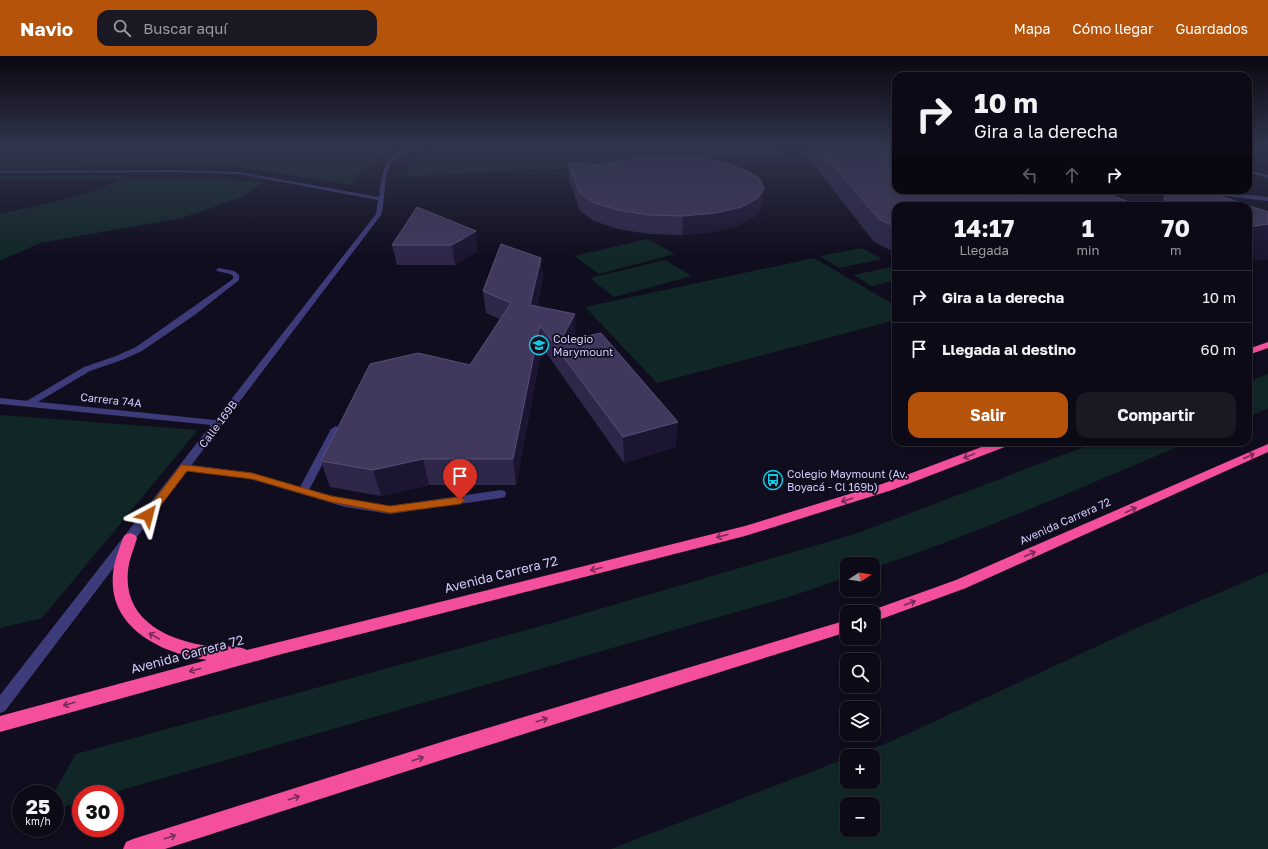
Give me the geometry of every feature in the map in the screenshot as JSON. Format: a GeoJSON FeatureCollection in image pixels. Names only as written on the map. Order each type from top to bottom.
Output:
{"type":"FeatureCollection","features":[{"type":"Feature","properties":{"kind":"highway"},"geometry":{"type":"LineString","coordinates":[[1252,351],[1268,345]]}},
{"type":"Feature","properties":{"kind":"highway","name":"Avenida Carrera 72"},"geometry":{"type":"LineString","coordinates":[[0,724],[260,653],[790,518],[888,487],[996,446]]}},
{"type":"Feature","properties":{"kind":"highway","name":"Avenida Carrera 72"},"geometry":{"type":"LineString","coordinates":[[880,613],[961,584],[1268,448]]}},
{"type":"Feature","properties":{"kind":"highway"},"geometry":{"type":"LineString","coordinates":[[130,538],[123,558],[119,577],[121,596],[129,614],[142,629],[172,646],[213,654],[260,653]]}},
{"type":"Feature","properties":{"kind":"highway"},"geometry":{"type":"LineString","coordinates":[[133,849],[451,748],[840,628]]}},
{"type":"Feature","properties":{"kind":"street"},"geometry":{"type":"LineString","coordinates":[[292,182],[382,199]]}},
{"type":"Feature","properties":{"kind":"street","name":"Calle 169B"},"geometry":{"type":"LineString","coordinates":[[0,706],[185,468],[379,214],[385,182]]}},
{"type":"Feature","properties":{"kind":"street"},"geometry":{"type":"LineString","coordinates":[[1225,194],[1268,199]]}},
{"type":"Feature","properties":{"kind":"street"},"geometry":{"type":"LineString","coordinates":[[28,404],[87,369],[119,358],[139,349],[236,280],[236,275],[232,272],[219,270]]}},
{"type":"Feature","properties":{"kind":"street","name":"Carrera 74A"},"geometry":{"type":"LineString","coordinates":[[0,401],[219,423]]}},
{"type":"Feature","properties":{"kind":"street"},"geometry":{"type":"LineString","coordinates":[[303,492],[336,429]]}},
{"type":"Feature","properties":{"kind":"street"},"geometry":{"type":"LineString","coordinates":[[185,468],[252,476],[345,503],[390,510],[501,494]]}},
{"type":"Feature","properties":{"kind":"green space"},"geometry":{"type":"Polygon","coordinates":[[[115,182],[263,182],[242,197],[182,218],[40,243],[0,261],[0,214],[77,196],[115,182]]]}},
{"type":"Feature","properties":{"kind":"green space"},"geometry":{"type":"Polygon","coordinates":[[[333,182],[355,182],[353,185],[333,182]]]}},
{"type":"Feature","properties":{"kind":"green space"},"geometry":{"type":"Polygon","coordinates":[[[648,239],[675,254],[599,274],[574,256],[648,239]]]}},
{"type":"Feature","properties":{"kind":"green space"},"geometry":{"type":"Polygon","coordinates":[[[862,248],[882,259],[839,268],[820,256],[862,248]]]}},
{"type":"Feature","properties":{"kind":"green space"},"geometry":{"type":"Polygon","coordinates":[[[814,258],[892,304],[892,321],[657,383],[585,307],[814,258]]]}},
{"type":"Feature","properties":{"kind":"green space"},"geometry":{"type":"Polygon","coordinates":[[[665,260],[692,276],[614,297],[590,278],[665,260]]]}},
{"type":"Feature","properties":{"kind":"green space"},"geometry":{"type":"Polygon","coordinates":[[[892,267],[892,281],[872,286],[854,275],[892,267]]]}},
{"type":"Feature","properties":{"kind":"green space"},"geometry":{"type":"Polygon","coordinates":[[[1268,374],[1268,408],[1252,415],[1252,380],[1268,374]]]}},
{"type":"Feature","properties":{"kind":"green space"},"geometry":{"type":"Polygon","coordinates":[[[0,415],[198,430],[42,618],[0,628],[0,415]]]}},
{"type":"Feature","properties":{"kind":"green space"},"geometry":{"type":"Polygon","coordinates":[[[1086,446],[1179,446],[1032,508],[880,566],[880,557],[840,557],[840,579],[792,596],[124,789],[124,785],[72,785],[72,804],[64,807],[64,785],[58,785],[76,754],[559,621],[858,533],[1086,446]]]}},
{"type":"Feature","properties":{"kind":"green space"},"geometry":{"type":"Polygon","coordinates":[[[1268,572],[1268,849],[611,849],[840,761],[840,789],[880,789],[880,749],[871,749],[892,741],[1143,625],[1268,572]]]}},
{"type":"Feature","properties":{"kind":"building"},"geometry":{"type":"Polygon","coordinates":[[[576,182],[761,182],[764,188],[758,198],[742,207],[715,213],[683,216],[649,215],[618,210],[594,203],[580,193],[576,182]]]}},
{"type":"Feature","properties":{"kind":"building"},"geometry":{"type":"Polygon","coordinates":[[[848,182],[892,182],[892,194],[1108,194],[1129,202],[892,202],[892,225],[879,219],[848,182]]]}},
{"type":"Feature","properties":{"kind":"building"},"geometry":{"type":"Polygon","coordinates":[[[1166,194],[1214,194],[1238,202],[1172,202],[1164,199],[1166,194]]]}},
{"type":"Feature","properties":{"kind":"building"},"geometry":{"type":"Polygon","coordinates":[[[417,207],[476,231],[452,245],[392,245],[417,207]]]}},
{"type":"Feature","properties":{"kind":"building"},"geometry":{"type":"Polygon","coordinates":[[[1252,207],[1268,212],[1268,224],[1252,226],[1252,207]]]}},
{"type":"Feature","properties":{"kind":"building"},"geometry":{"type":"Polygon","coordinates":[[[501,244],[541,258],[530,305],[575,314],[560,342],[601,333],[678,422],[623,437],[540,325],[513,459],[423,459],[373,470],[321,461],[370,364],[418,353],[470,365],[511,303],[483,291],[501,244]]]}},
{"type":"Feature","properties":{"kind":"place","name":"Colegio Marymount"},"geometry":{"type":"Point","coordinates":[539,345]}},
{"type":"Feature","properties":{"kind":"place","name":"Colegio Maymount (Av. Boyacá - Cl 169b)"},"geometry":{"type":"Point","coordinates":[773,480]}},
{"type":"Feature","properties":{"kind":"route"},"geometry":{"type":"LineString","coordinates":[[148,515],[185,468],[252,476],[345,503],[390,510],[460,500]]}}]}
